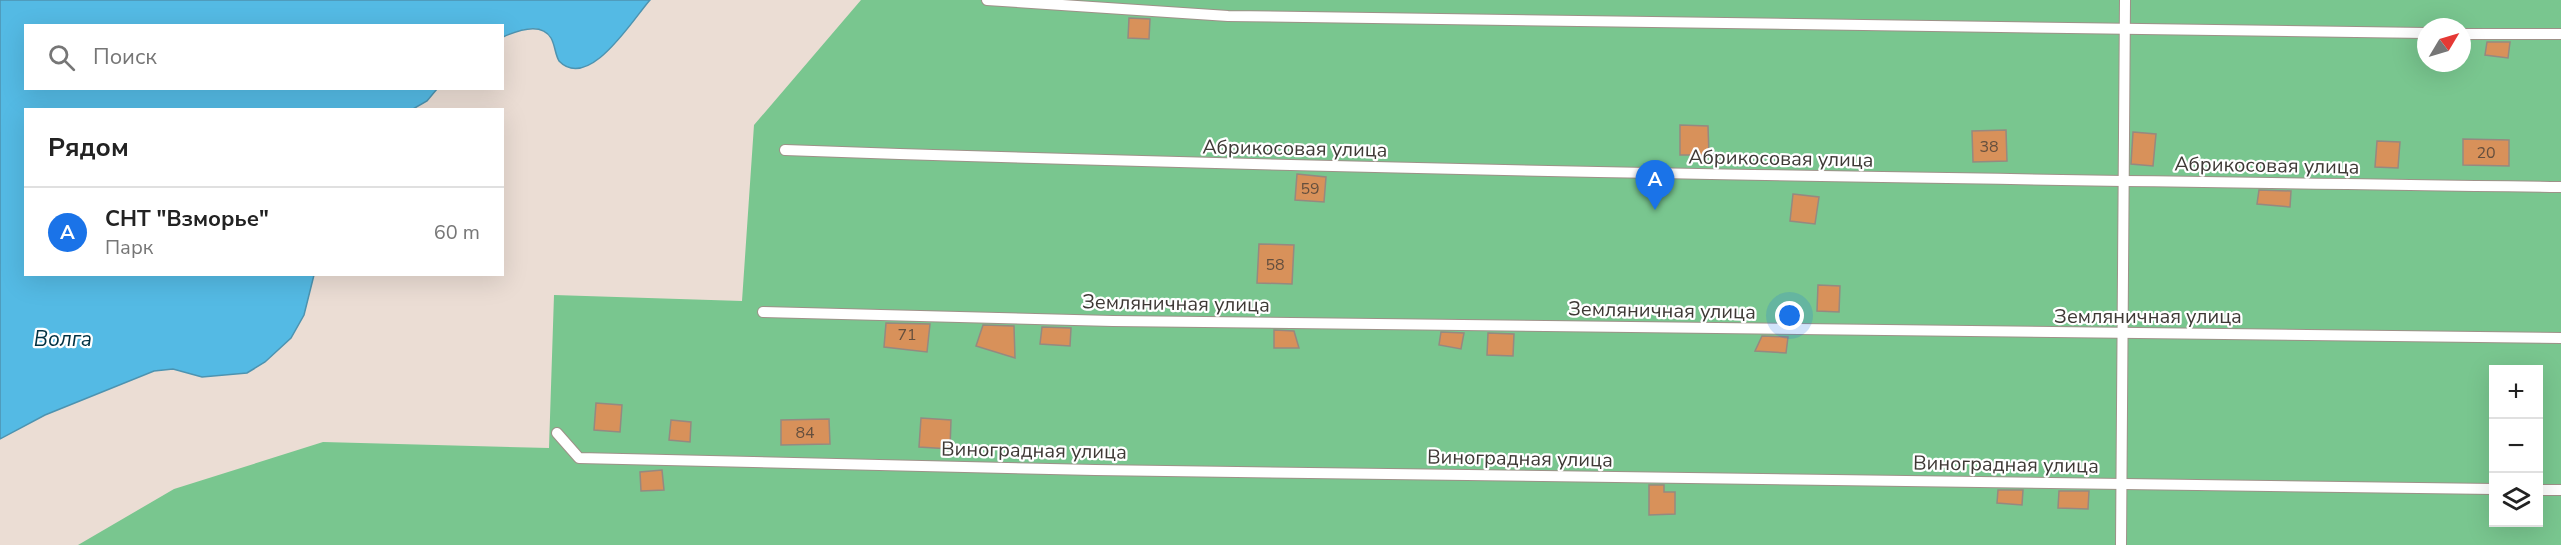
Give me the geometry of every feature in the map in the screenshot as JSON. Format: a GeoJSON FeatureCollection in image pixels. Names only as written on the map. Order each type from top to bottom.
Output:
{"type":"FeatureCollection","features":[{"type":"Feature","properties":{"kind":"lane"},"geometry":{"type":"LineString","coordinates":[[987,0],[1228,16],[2417,33]]}},
{"type":"Feature","properties":{"kind":"lane"},"geometry":{"type":"LineString","coordinates":[[2121,545],[2125,0]]}},
{"type":"Feature","properties":{"kind":"lane"},"geometry":{"type":"LineString","coordinates":[[2471,34],[2561,34]]}},
{"type":"Feature","properties":{"kind":"lane","name":"Абрикосовая улица"},"geometry":{"type":"LineString","coordinates":[[785,150],[1048,161],[1489,171],[2561,187]]}},
{"type":"Feature","properties":{"kind":"lane","name":"Земляничная улица"},"geometry":{"type":"LineString","coordinates":[[763,312],[1113,321],[2561,338]]}},
{"type":"Feature","properties":{"kind":"lane","name":"Виноградная улица"},"geometry":{"type":"LineString","coordinates":[[557,433],[579,458],[1095,470],[2489,489]]}},
{"type":"Feature","properties":{"kind":"lane"},"geometry":{"type":"LineString","coordinates":[[2543,490],[2561,490]]}},
{"type":"Feature","properties":{"kind":"green space"},"geometry":{"type":"Polygon","coordinates":[[[861,0],[2561,0],[2561,545],[78,545],[174,489],[323,442],[549,448],[554,295],[742,301],[754,125],[861,0]]]}},
{"type":"Feature","properties":{"kind":"water","name":"Волга"},"geometry":{"type":"Polygon","coordinates":[[[0,0],[650,0],[609,49],[583,67],[571,68],[559,61],[547,33],[528,29],[504,37],[504,24],[24,24],[24,90],[436,90],[427,101],[415,108],[24,108],[24,276],[314,276],[304,315],[291,338],[265,362],[247,373],[202,377],[173,369],[154,371],[45,415],[0,439],[0,0]]]}},
{"type":"Feature","properties":{"kind":"building"},"geometry":{"type":"Polygon","coordinates":[[[1129,18],[1150,19],[1149,39],[1128,38],[1129,18]]]}},
{"type":"Feature","properties":{"kind":"building"},"geometry":{"type":"Polygon","coordinates":[[[2487,42],[2510,42],[2508,58],[2485,55],[2487,42]]]}},
{"type":"Feature","properties":{"kind":"building"},"geometry":{"type":"Polygon","coordinates":[[[1680,125],[1708,126],[1709,155],[1680,155],[1680,125]]]}},
{"type":"Feature","properties":{"kind":"building"},"geometry":{"type":"Polygon","coordinates":[[[2006,130],[2007,161],[1973,162],[1972,131],[2006,130]]]}},
{"type":"Feature","properties":{"kind":"building"},"geometry":{"type":"Polygon","coordinates":[[[2133,132],[2156,134],[2153,166],[2131,164],[2133,132]]]}},
{"type":"Feature","properties":{"kind":"building"},"geometry":{"type":"Polygon","coordinates":[[[2463,139],[2509,140],[2509,166],[2463,165],[2463,139]]]}},
{"type":"Feature","properties":{"kind":"building"},"geometry":{"type":"Polygon","coordinates":[[[2377,141],[2400,142],[2398,168],[2375,167],[2377,141]]]}},
{"type":"Feature","properties":{"kind":"building"},"geometry":{"type":"Polygon","coordinates":[[[1297,174],[1326,177],[1324,202],[1295,200],[1297,174]]]}},
{"type":"Feature","properties":{"kind":"building"},"geometry":{"type":"Polygon","coordinates":[[[2259,190],[2291,191],[2290,207],[2257,204],[2259,190]]]}},
{"type":"Feature","properties":{"kind":"building"},"geometry":{"type":"Polygon","coordinates":[[[1793,194],[1819,197],[1815,224],[1790,221],[1793,194]]]}},
{"type":"Feature","properties":{"kind":"building"},"geometry":{"type":"Polygon","coordinates":[[[1259,244],[1294,245],[1292,284],[1257,283],[1259,244]]]}},
{"type":"Feature","properties":{"kind":"building"},"geometry":{"type":"Polygon","coordinates":[[[1818,285],[1840,286],[1839,312],[1817,311],[1818,285]]]}},
{"type":"Feature","properties":{"kind":"building"},"geometry":{"type":"Polygon","coordinates":[[[886,323],[930,324],[927,352],[884,347],[886,323]]]}},
{"type":"Feature","properties":{"kind":"building"},"geometry":{"type":"Polygon","coordinates":[[[983,325],[1014,326],[1015,358],[976,346],[983,325]]]}},
{"type":"Feature","properties":{"kind":"building"},"geometry":{"type":"Polygon","coordinates":[[[1042,327],[1071,328],[1070,346],[1040,344],[1042,327]]]}},
{"type":"Feature","properties":{"kind":"building"},"geometry":{"type":"Polygon","coordinates":[[[1274,330],[1294,331],[1299,348],[1274,348],[1274,330]]]}},
{"type":"Feature","properties":{"kind":"building"},"geometry":{"type":"Polygon","coordinates":[[[1441,332],[1464,333],[1461,349],[1439,345],[1441,332]]]}},
{"type":"Feature","properties":{"kind":"building"},"geometry":{"type":"Polygon","coordinates":[[[1488,333],[1514,334],[1513,356],[1487,355],[1488,333]]]}},
{"type":"Feature","properties":{"kind":"building"},"geometry":{"type":"Polygon","coordinates":[[[1762,336],[1788,337],[1786,353],[1755,351],[1762,336]]]}},
{"type":"Feature","properties":{"kind":"building"},"geometry":{"type":"Polygon","coordinates":[[[596,403],[622,405],[620,432],[594,430],[596,403]]]}},
{"type":"Feature","properties":{"kind":"building"},"geometry":{"type":"Polygon","coordinates":[[[921,418],[951,420],[950,449],[919,447],[921,418]]]}},
{"type":"Feature","properties":{"kind":"building"},"geometry":{"type":"Polygon","coordinates":[[[829,419],[830,444],[781,445],[781,420],[829,419]]]}},
{"type":"Feature","properties":{"kind":"building"},"geometry":{"type":"Polygon","coordinates":[[[671,420],[691,422],[690,442],[669,440],[671,420]]]}},
{"type":"Feature","properties":{"kind":"building"},"geometry":{"type":"Polygon","coordinates":[[[662,470],[664,490],[641,491],[640,472],[662,470]]]}},
{"type":"Feature","properties":{"kind":"building"},"geometry":{"type":"Polygon","coordinates":[[[1649,485],[1664,485],[1664,492],[1675,492],[1675,514],[1649,515],[1649,485]]]}},
{"type":"Feature","properties":{"kind":"building"},"geometry":{"type":"Polygon","coordinates":[[[1998,490],[2023,490],[2022,505],[1997,503],[1998,490]]]}},
{"type":"Feature","properties":{"kind":"building"},"geometry":{"type":"Polygon","coordinates":[[[2059,491],[2089,491],[2088,509],[2058,508],[2059,491]]]}},
{"type":"Feature","properties":{"kind":"place","name":"СНТ \"Взморье\""},"geometry":{"type":"Point","coordinates":[1655,210]}}]}
